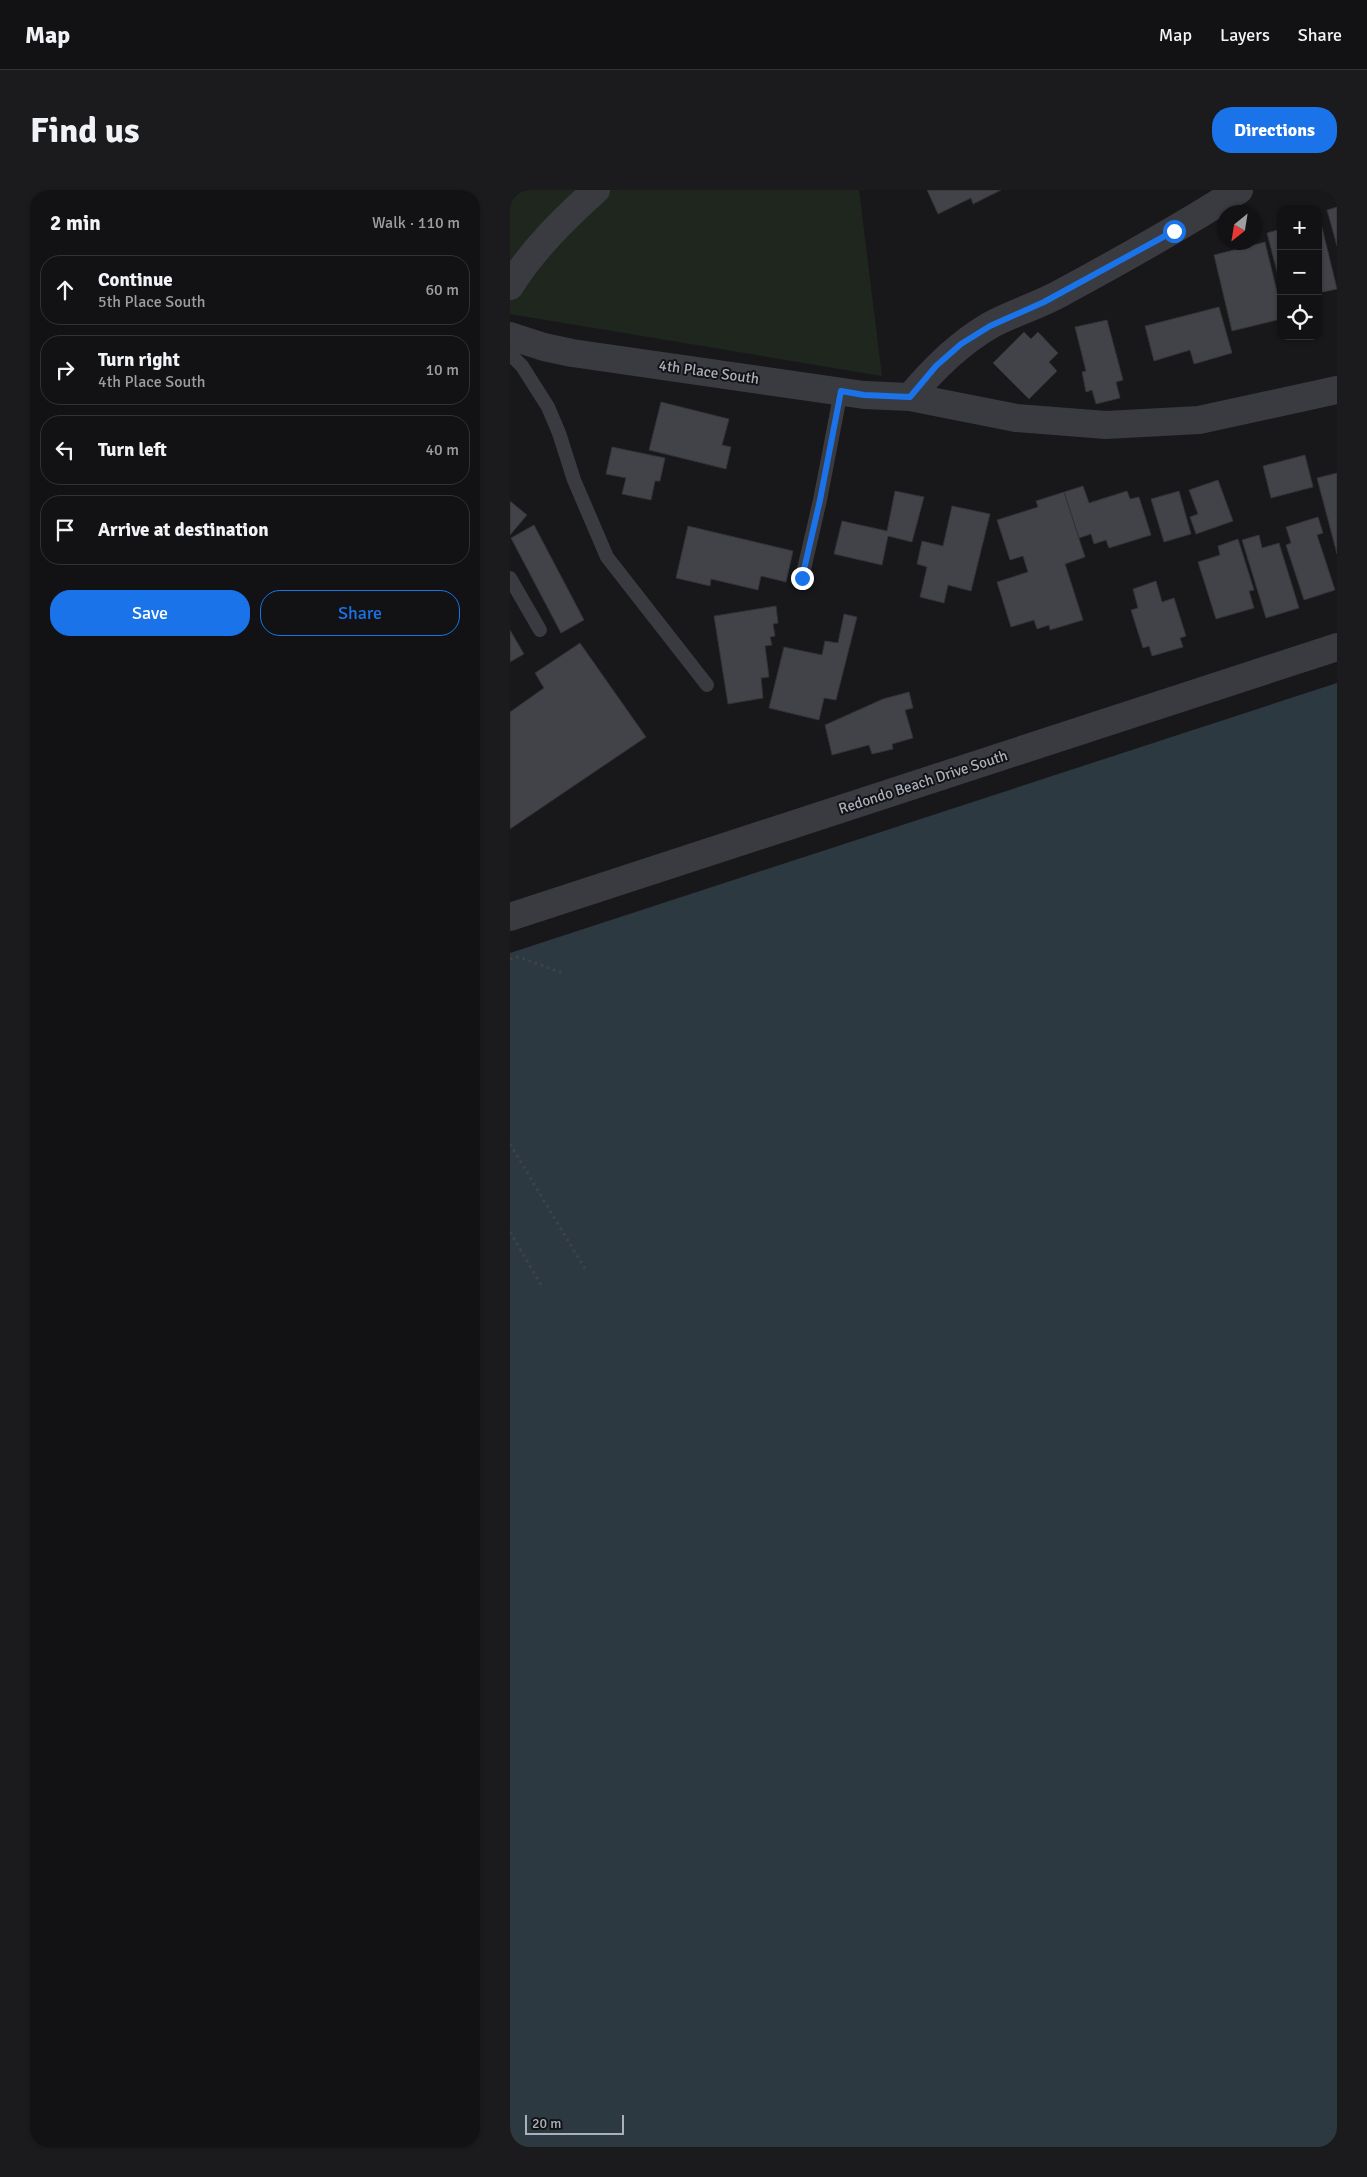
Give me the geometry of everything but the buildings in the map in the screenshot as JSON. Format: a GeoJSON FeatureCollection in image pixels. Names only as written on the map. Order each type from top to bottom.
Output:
{"type":"FeatureCollection","features":[{"type":"Feature","properties":{"kind":"street"},"geometry":{"type":"LineString","coordinates":[[510,286],[552,231],[596,190]]}},
{"type":"Feature","properties":{"kind":"street"},"geometry":{"type":"LineString","coordinates":[[910,397],[936,366],[961,344],[982,330],[1044,302],[1174,231],[1239,190]]}},
{"type":"Feature","properties":{"kind":"street","name":"4th Place South"},"geometry":{"type":"LineString","coordinates":[[510,336],[544,347],[572,353],[864,395],[910,397],[1016,418],[1106,426],[1199,420],[1337,390]]}},
{"type":"Feature","properties":{"kind":"street","name":"Redondo Beach Drive South"},"geometry":{"type":"LineString","coordinates":[[510,917],[1337,647]]}},
{"type":"Feature","properties":{"kind":"lane"},"geometry":{"type":"LineString","coordinates":[[510,354],[522,366],[548,407],[592,523],[607,557],[707,685]]}},
{"type":"Feature","properties":{"kind":"lane"},"geometry":{"type":"LineString","coordinates":[[802,578],[820,500],[841,391]]}},
{"type":"Feature","properties":{"kind":"lane"},"geometry":{"type":"LineString","coordinates":[[510,578],[540,630]]}},
{"type":"Feature","properties":{"kind":"path"},"geometry":{"type":"LineString","coordinates":[[510,959],[519,956],[565,974]]}},
{"type":"Feature","properties":{"kind":"path"},"geometry":{"type":"LineString","coordinates":[[510,1144],[585,1269]]}},
{"type":"Feature","properties":{"kind":"path"},"geometry":{"type":"LineString","coordinates":[[510,1232],[543,1288]]}},
{"type":"Feature","properties":{"kind":"shaded area"},"geometry":{"type":"Polygon","coordinates":[[[510,190],[859,190],[882,376],[510,314],[510,190]]]}},
{"type":"Feature","properties":{"kind":"shaded area"},"geometry":{"type":"Polygon","coordinates":[[[1337,683],[1337,2147],[510,2147],[510,953],[1337,683]]]}},
{"type":"Feature","properties":{"kind":"route"},"geometry":{"type":"LineString","coordinates":[[802,578],[820,500],[841,391],[864,395],[910,397],[936,366],[961,344],[990,326],[1044,302],[1174,231]]}}]}
